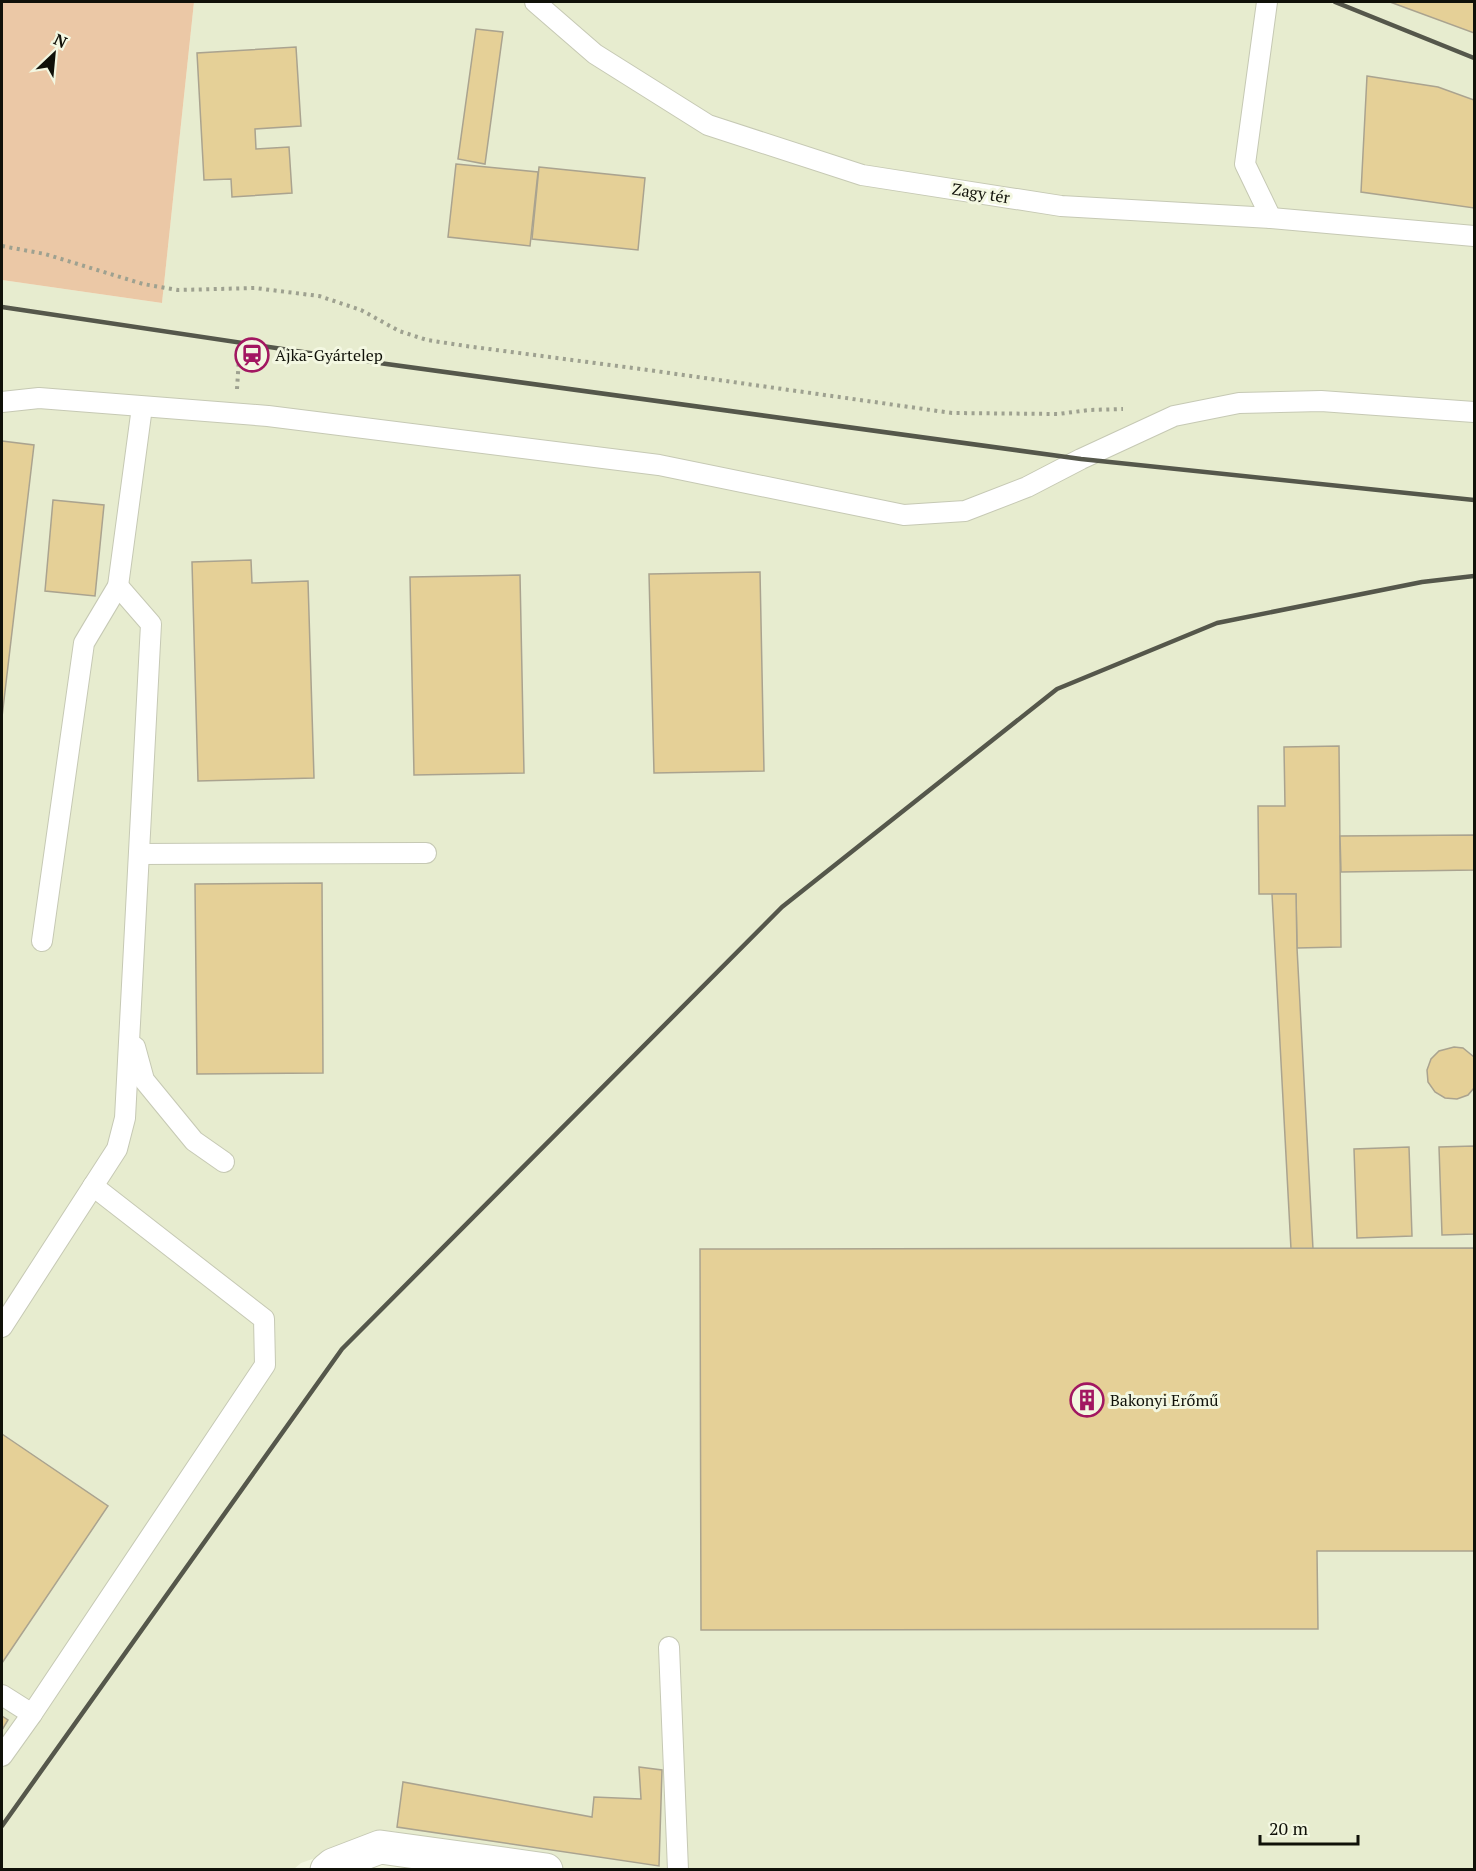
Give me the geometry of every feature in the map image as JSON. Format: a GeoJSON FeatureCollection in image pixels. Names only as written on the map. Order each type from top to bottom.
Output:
{"type":"FeatureCollection","features":[{"type":"Feature","properties":{"kind":"street"},"geometry":{"type":"LineString","coordinates":[[327,1869],[333,1865],[382,1858],[546,1869]]}},
{"type":"Feature","properties":{"kind":"lane","name":"Zagy tér"},"geometry":{"type":"LineString","coordinates":[[536,2],[595,54],[708,125],[862,175],[1061,206],[1271,218],[1474,236]]}},
{"type":"Feature","properties":{"kind":"lane"},"geometry":{"type":"LineString","coordinates":[[1267,2],[1245,164],[1271,218]]}},
{"type":"Feature","properties":{"kind":"lane"},"geometry":{"type":"LineString","coordinates":[[2,402],[39,398],[268,416],[659,465],[904,515],[965,511],[1027,487],[1174,416],[1239,404],[1321,401],[1474,412]]}},
{"type":"Feature","properties":{"kind":"lane"},"geometry":{"type":"LineString","coordinates":[[42,941],[84,643],[118,586],[142,407]]}},
{"type":"Feature","properties":{"kind":"lane"},"geometry":{"type":"LineString","coordinates":[[2,1327],[117,1149],[125,1118],[151,624],[118,586]]}},
{"type":"Feature","properties":{"kind":"lane"},"geometry":{"type":"LineString","coordinates":[[140,854],[426,853]]}},
{"type":"Feature","properties":{"kind":"lane"},"geometry":{"type":"LineString","coordinates":[[130,1027],[144,1080],[194,1141],[224,1162]]}},
{"type":"Feature","properties":{"kind":"lane"},"geometry":{"type":"LineString","coordinates":[[2,1756],[265,1365],[264,1319],[93,1186]]}},
{"type":"Feature","properties":{"kind":"lane"},"geometry":{"type":"LineString","coordinates":[[669,1647],[678,1869]]}},
{"type":"Feature","properties":{"kind":"lane"},"geometry":{"type":"LineString","coordinates":[[2,1695],[32,1714]]}},
{"type":"Feature","properties":{"kind":"path"},"geometry":{"type":"LineString","coordinates":[[2,246],[45,254],[143,284],[178,290],[255,288],[286,290],[319,296],[361,310],[399,331],[427,340],[466,346],[952,412],[1058,414],[1089,410],[1137,409],[1174,416]]}},
{"type":"Feature","properties":{"kind":"shaded area"},"geometry":{"type":"Polygon","coordinates":[[[2,2],[194,2],[162,303],[2,280],[2,2]]]}},
{"type":"Feature","properties":{"kind":"shaded area"},"geometry":{"type":"Polygon","coordinates":[[[194,2],[1474,2],[1474,1869],[566,1870],[392,1831],[301,1863],[294,1869],[2,1870],[2,280],[162,303],[194,2]]]}},
{"type":"Feature","properties":{"kind":"building"},"geometry":{"type":"Polygon","coordinates":[[[1390,2],[1474,2],[1474,33],[1390,2]]]}},
{"type":"Feature","properties":{"kind":"building"},"geometry":{"type":"Polygon","coordinates":[[[476,29],[503,32],[485,164],[458,159],[476,29]]]}},
{"type":"Feature","properties":{"kind":"building"},"geometry":{"type":"Polygon","coordinates":[[[296,47],[301,126],[255,129],[256,149],[289,147],[292,193],[232,197],[231,179],[204,180],[197,53],[296,47]]]}},
{"type":"Feature","properties":{"kind":"building"},"geometry":{"type":"Polygon","coordinates":[[[1367,76],[1438,87],[1474,100],[1474,208],[1361,192],[1367,76]]]}},
{"type":"Feature","properties":{"kind":"building"},"geometry":{"type":"Polygon","coordinates":[[[456,164],[538,172],[530,246],[448,237],[456,164]]]}},
{"type":"Feature","properties":{"kind":"building"},"geometry":{"type":"Polygon","coordinates":[[[539,167],[645,178],[638,250],[532,239],[539,167]]]}},
{"type":"Feature","properties":{"kind":"building"},"geometry":{"type":"Polygon","coordinates":[[[2,441],[34,445],[2,717],[2,441]]]}},
{"type":"Feature","properties":{"kind":"building"},"geometry":{"type":"Polygon","coordinates":[[[53,500],[104,505],[95,596],[45,591],[53,500]]]}},
{"type":"Feature","properties":{"kind":"building"},"geometry":{"type":"Polygon","coordinates":[[[251,560],[252,583],[308,581],[314,778],[198,781],[192,562],[251,560]]]}},
{"type":"Feature","properties":{"kind":"building"},"geometry":{"type":"Polygon","coordinates":[[[760,572],[764,771],[654,773],[649,574],[760,572]]]}},
{"type":"Feature","properties":{"kind":"building"},"geometry":{"type":"Polygon","coordinates":[[[520,575],[524,773],[414,775],[410,577],[520,575]]]}},
{"type":"Feature","properties":{"kind":"building"},"geometry":{"type":"Polygon","coordinates":[[[1339,746],[1341,947],[1297,948],[1296,894],[1259,894],[1258,806],[1285,806],[1284,747],[1339,746]]]}},
{"type":"Feature","properties":{"kind":"building"},"geometry":{"type":"Polygon","coordinates":[[[1474,835],[1474,870],[1341,872],[1340,836],[1474,835]]]}},
{"type":"Feature","properties":{"kind":"building"},"geometry":{"type":"Polygon","coordinates":[[[322,883],[323,1073],[197,1074],[195,884],[322,883]]]}},
{"type":"Feature","properties":{"kind":"building"},"geometry":{"type":"Polygon","coordinates":[[[1272,894],[1296,894],[1313,1249],[1291,1249],[1272,894]]]}},
{"type":"Feature","properties":{"kind":"building"},"geometry":{"type":"Polygon","coordinates":[[[1454,1047],[1463,1048],[1474,1057],[1474,1088],[1468,1095],[1457,1099],[1445,1098],[1435,1092],[1428,1082],[1427,1070],[1431,1059],[1439,1051],[1454,1047]]]}},
{"type":"Feature","properties":{"kind":"building"},"geometry":{"type":"Polygon","coordinates":[[[1474,1146],[1474,1234],[1442,1235],[1439,1147],[1474,1146]]]}},
{"type":"Feature","properties":{"kind":"building"},"geometry":{"type":"Polygon","coordinates":[[[1409,1147],[1412,1236],[1357,1238],[1354,1149],[1409,1147]]]}},
{"type":"Feature","properties":{"kind":"building","name":"Bakonyi Erőmű"},"geometry":{"type":"Polygon","coordinates":[[[1474,1248],[1474,1551],[1317,1551],[1318,1629],[701,1630],[700,1249],[1474,1248]]]}},
{"type":"Feature","properties":{"kind":"building"},"geometry":{"type":"Polygon","coordinates":[[[2,1434],[108,1506],[2,1663],[2,1434]]]}},
{"type":"Feature","properties":{"kind":"building"},"geometry":{"type":"Polygon","coordinates":[[[2,1716],[8,1720],[2,1730],[2,1716]]]}},
{"type":"Feature","properties":{"kind":"building"},"geometry":{"type":"Polygon","coordinates":[[[639,1767],[662,1770],[659,1866],[397,1827],[403,1782],[592,1817],[594,1797],[641,1799],[639,1767]]]}},
{"type":"Feature","properties":{"kind":"railway"},"geometry":{"type":"LineString","coordinates":[[1335,2],[1474,58]]}},
{"type":"Feature","properties":{"kind":"railway"},"geometry":{"type":"LineString","coordinates":[[2,307],[350,359],[1081,459],[1474,500]]}},
{"type":"Feature","properties":{"kind":"railway"},"geometry":{"type":"LineString","coordinates":[[2,1826],[342,1349],[782,907],[1057,689],[1217,623],[1422,582],[1474,576]]}},
{"type":"Feature","properties":{"kind":"place","name":"Ajka-Gyártelep"},"geometry":{"type":"Point","coordinates":[252,355]}},
{"type":"Feature","properties":{"kind":"place","name":"Bakonyi Erőmű"},"geometry":{"type":"Point","coordinates":[1087,1400]}}]}
